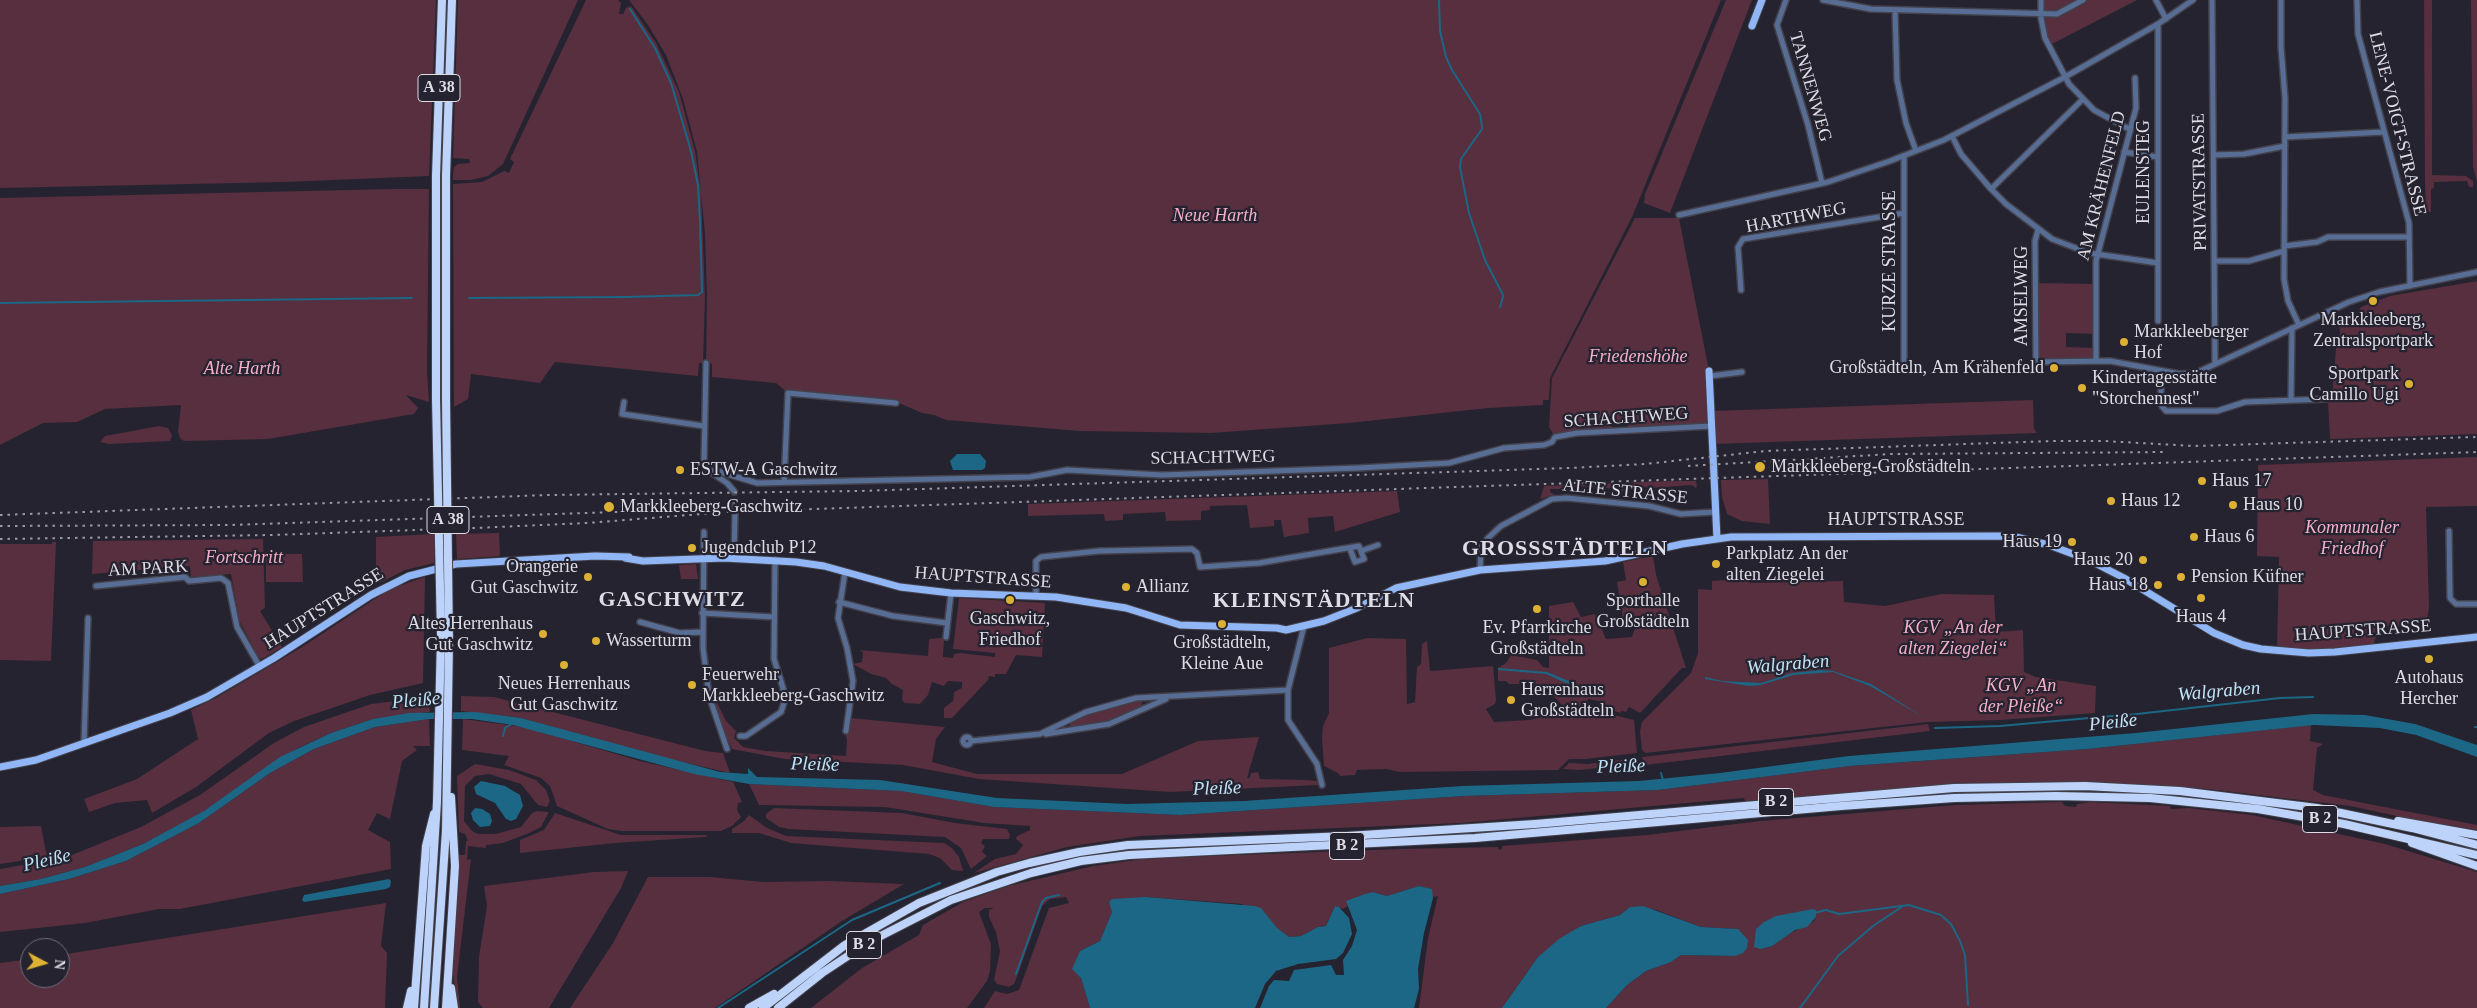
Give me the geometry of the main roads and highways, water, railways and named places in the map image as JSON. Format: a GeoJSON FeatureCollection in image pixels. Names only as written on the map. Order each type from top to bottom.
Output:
{"type":"FeatureCollection","features":[{"type":"Feature","properties":{"kind":"highway","name":"A 38"},"geometry":{"type":"LineString","coordinates":[[424,1008],[439,764],[441,601],[436,399],[436,176],[442,0]]}},
{"type":"Feature","properties":{"kind":"highway","name":"A 38"},"geometry":{"type":"LineString","coordinates":[[434,1008],[449,765],[446,176],[452,0]]}},
{"type":"Feature","properties":{"kind":"highway"},"geometry":{"type":"LineString","coordinates":[[446,1008],[455,846],[448,778]]}},
{"type":"Feature","properties":{"kind":"highway","name":"B 2"},"geometry":{"type":"LineString","coordinates":[[787,987],[822,960],[866,932],[935,896],[997,872],[1029,863],[1128,844],[1347,836],[1535,824],[1849,796],[1987,787],[2084,786],[2180,791],[2263,800],[2361,817],[2477,845]]}},
{"type":"Feature","properties":{"kind":"highway","name":"B 2"},"geometry":{"type":"LineString","coordinates":[[798,991],[869,942],[951,900],[1031,873],[1081,862],[1129,855],[1512,836],[1841,806],[2000,797],[2088,796],[2181,801],[2258,809],[2382,831],[2477,855]]}},
{"type":"Feature","properties":{"kind":"highway"},"geometry":{"type":"LineString","coordinates":[[414,1008],[426,846],[438,802]]}},
{"type":"Feature","properties":{"kind":"highway"},"geometry":{"type":"LineString","coordinates":[[2361,817],[2407,822],[2477,835]]}},
{"type":"Feature","properties":{"kind":"highway"},"geometry":{"type":"LineString","coordinates":[[2382,831],[2477,866]]}},
{"type":"Feature","properties":{"kind":"highway"},"geometry":{"type":"LineString","coordinates":[[407,1008],[418,955]]}},
{"type":"Feature","properties":{"kind":"highway"},"geometry":{"type":"LineString","coordinates":[[449,960],[454,1008]]}},
{"type":"Feature","properties":{"kind":"highway"},"geometry":{"type":"LineString","coordinates":[[749,1008],[787,987]]}},
{"type":"Feature","properties":{"kind":"highway"},"geometry":{"type":"LineString","coordinates":[[763,1008],[787,987]]}},
{"type":"Feature","properties":{"kind":"highway"},"geometry":{"type":"LineString","coordinates":[[778,1008],[798,991]]}},
{"type":"Feature","properties":{"kind":"highway"},"geometry":{"type":"LineString","coordinates":[[784,1008],[798,991]]}},
{"type":"Feature","properties":{"kind":"main road"},"geometry":{"type":"LineString","coordinates":[[1752,26],[1762,0]]}},
{"type":"Feature","properties":{"kind":"main road"},"geometry":{"type":"LineString","coordinates":[[1709,373],[1717,539]]}},
{"type":"Feature","properties":{"kind":"main road","name":"HAUPTSTRASSE"},"geometry":{"type":"LineString","coordinates":[[0,767],[36,760],[170,713],[207,697],[260,667],[371,595],[424,570],[456,564],[596,556],[656,561],[704,558],[774,560],[824,566],[900,587],[951,593],[1036,595],[1126,608],[1180,625],[1277,628],[1285,626],[1302,627],[1324,621],[1356,608],[1396,588],[1480,570],[1606,561],[1717,539],[1772,535],[2016,537],[2049,545],[2104,567],[2214,633],[2261,649],[2309,653],[2335,652],[2477,637]]}},
{"type":"Feature","properties":{"kind":"water"},"geometry":{"type":"Polygon","coordinates":[[[957,454],[980,454],[986,461],[985,468],[982,470],[953,470],[950,461],[957,454]]]}},
{"type":"Feature","properties":{"kind":"water"},"geometry":{"type":"Polygon","coordinates":[[[1498,668],[1547,672],[1583,687],[1597,688],[1599,692],[1582,690],[1546,674],[1498,670],[1498,668]]]}},
{"type":"Feature","properties":{"kind":"water"},"geometry":{"type":"Polygon","coordinates":[[[1820,670],[1833,671],[1871,684],[1925,718],[1870,686],[1833,672],[1793,675],[1761,685],[1749,686],[1705,679],[1705,677],[1722,681],[1761,683],[1792,673],[1820,670]]]}},
{"type":"Feature","properties":{"kind":"water"},"geometry":{"type":"Polygon","coordinates":[[[475,712],[521,718],[720,772],[748,774],[748,768],[757,777],[880,780],[997,798],[1127,804],[1244,801],[1462,786],[1639,781],[1720,773],[1849,756],[2136,733],[2313,714],[2365,715],[2415,724],[2477,745],[2477,757],[2416,735],[2380,728],[2314,725],[2087,749],[1850,766],[1658,790],[1464,796],[1180,815],[994,807],[901,791],[749,784],[694,774],[513,725],[472,719],[429,719],[375,727],[314,749],[270,773],[199,823],[126,861],[69,879],[0,894],[0,886],[41,879],[85,867],[143,844],[204,811],[280,757],[331,733],[373,719],[409,713],[475,712]]]}},
{"type":"Feature","properties":{"kind":"water"},"geometry":{"type":"Polygon","coordinates":[[[481,781],[505,786],[520,795],[523,806],[516,819],[511,821],[506,819],[495,803],[476,794],[474,787],[481,781]]]}},
{"type":"Feature","properties":{"kind":"water"},"geometry":{"type":"Polygon","coordinates":[[[475,808],[482,809],[490,814],[492,821],[490,826],[480,827],[473,820],[471,813],[475,808]]]}},
{"type":"Feature","properties":{"kind":"water"},"geometry":{"type":"Polygon","coordinates":[[[389,879],[391,881],[390,887],[386,889],[304,902],[302,900],[304,895],[389,879]]]}},
{"type":"Feature","properties":{"kind":"water"},"geometry":{"type":"Polygon","coordinates":[[[1419,886],[1432,889],[1433,898],[1424,933],[1418,969],[1419,989],[1414,1008],[1260,1008],[1269,986],[1274,980],[1289,981],[1294,970],[1331,965],[1336,975],[1344,975],[1343,960],[1352,946],[1357,930],[1346,901],[1373,892],[1387,896],[1419,886]]]}},
{"type":"Feature","properties":{"kind":"water"},"geometry":{"type":"Polygon","coordinates":[[[1146,897],[1255,906],[1261,908],[1277,928],[1289,937],[1301,936],[1318,927],[1326,926],[1335,906],[1339,907],[1349,918],[1352,934],[1343,953],[1336,959],[1298,964],[1276,971],[1265,984],[1255,1008],[1090,1008],[1081,978],[1072,969],[1080,951],[1100,941],[1112,912],[1109,902],[1112,899],[1146,897]]]}},
{"type":"Feature","properties":{"kind":"water"},"geometry":{"type":"Polygon","coordinates":[[[1643,906],[1701,927],[1738,929],[1748,940],[1747,948],[1743,953],[1735,956],[1681,955],[1671,962],[1646,971],[1627,985],[1606,1008],[1502,1008],[1538,957],[1559,939],[1581,926],[1620,915],[1630,907],[1643,906]]]}},
{"type":"Feature","properties":{"kind":"water"},"geometry":{"type":"Polygon","coordinates":[[[1816,910],[1816,917],[1807,927],[1795,930],[1772,946],[1761,949],[1754,947],[1756,929],[1764,922],[1776,916],[1816,910]]]}},
{"type":"Feature","properties":{"kind":"waterway"},"geometry":{"type":"LineString","coordinates":[[1439,0],[1440,31],[1446,57],[1452,70],[1480,114],[1482,127]]}},
{"type":"Feature","properties":{"kind":"waterway"},"geometry":{"type":"LineString","coordinates":[[469,298],[626,297],[698,295],[702,292],[698,185],[691,151],[671,83],[655,48],[630,9]]}},
{"type":"Feature","properties":{"kind":"waterway"},"geometry":{"type":"LineString","coordinates":[[1482,129],[1461,159],[1460,167],[1469,213],[1485,260],[1503,295]]}},
{"type":"Feature","properties":{"kind":"waterway"},"geometry":{"type":"LineString","coordinates":[[1500,307],[1503,297]]}},
{"type":"Feature","properties":{"kind":"waterway"},"geometry":{"type":"LineString","coordinates":[[0,303],[412,298]]}},
{"type":"Feature","properties":{"kind":"waterway","name":"Walgraben"},"geometry":{"type":"LineString","coordinates":[[2128,715],[2280,698],[2313,697]]}},
{"type":"Feature","properties":{"kind":"waterway","name":"Walgraben"},"geometry":{"type":"LineString","coordinates":[[1935,728],[2000,726],[2123,715]]}},
{"type":"Feature","properties":{"kind":"waterway"},"geometry":{"type":"LineString","coordinates":[[503,736],[505,728],[511,724]]}},
{"type":"Feature","properties":{"kind":"waterway"},"geometry":{"type":"LineString","coordinates":[[1661,773],[1663,781]]}},
{"type":"Feature","properties":{"kind":"waterway"},"geometry":{"type":"LineString","coordinates":[[718,1008],[852,920],[940,883]]}},
{"type":"Feature","properties":{"kind":"waterway"},"geometry":{"type":"LineString","coordinates":[[1016,974],[1042,902],[1046,898],[1059,895]]}},
{"type":"Feature","properties":{"kind":"waterway"},"geometry":{"type":"LineString","coordinates":[[1814,913],[1826,910],[1839,914],[1909,905],[1941,915],[1951,924],[1965,955],[1968,1005]]}},
{"type":"Feature","properties":{"kind":"waterway"},"geometry":{"type":"LineString","coordinates":[[1800,1008],[1838,956],[1873,926],[1903,906]]}},
{"type":"Feature","properties":{"kind":"tunnel"},"geometry":{"type":"LineString","coordinates":[[734,491],[735,504]]}},
{"type":"Feature","properties":{"kind":"railway"},"geometry":{"type":"LineString","coordinates":[[0,515],[548,495],[859,491],[1570,468],[1645,464],[1765,451],[2053,441],[2104,441],[2194,446],[2477,437]]}},
{"type":"Feature","properties":{"kind":"railway"},"geometry":{"type":"LineString","coordinates":[[1688,466],[1891,454],[2167,452]]}},
{"type":"Feature","properties":{"kind":"railway"},"geometry":{"type":"LineString","coordinates":[[0,539],[271,535],[474,528],[587,523],[727,512],[2477,452]]}},
{"type":"Feature","properties":{"kind":"railway"},"geometry":{"type":"LineString","coordinates":[[0,526],[231,525],[647,511]]}},
{"type":"Feature","properties":{"kind":"place","name":"Markkleeberg, Zentralsportpark"},"geometry":{"type":"Point","coordinates":[2373,301]}},
{"type":"Feature","properties":{"kind":"place","name":"Markkleeberger Hof"},"geometry":{"type":"Point","coordinates":[2124,342]}},
{"type":"Feature","properties":{"kind":"place","name":"Großstädteln, Am Krähenfeld"},"geometry":{"type":"Point","coordinates":[2054,368]}},
{"type":"Feature","properties":{"kind":"place","name":"Sportpark Camillo Ugi"},"geometry":{"type":"Point","coordinates":[2409,384]}},
{"type":"Feature","properties":{"kind":"place","name":"Kindertagesstätte \"Storchennest\""},"geometry":{"type":"Point","coordinates":[2082,388]}},
{"type":"Feature","properties":{"kind":"place","name":"Markkleeberg-Großstädteln"},"geometry":{"type":"Point","coordinates":[1760,467]}},
{"type":"Feature","properties":{"kind":"place","name":"ESTW-A Gaschwitz"},"geometry":{"type":"Point","coordinates":[680,470]}},
{"type":"Feature","properties":{"kind":"place","name":"Haus 17"},"geometry":{"type":"Point","coordinates":[2202,481]}},
{"type":"Feature","properties":{"kind":"place","name":"Haus 12"},"geometry":{"type":"Point","coordinates":[2111,501]}},
{"type":"Feature","properties":{"kind":"place","name":"Haus 10"},"geometry":{"type":"Point","coordinates":[2233,505]}},
{"type":"Feature","properties":{"kind":"place","name":"Markkleeberg-Gaschwitz"},"geometry":{"type":"Point","coordinates":[609,507]}},
{"type":"Feature","properties":{"kind":"place","name":"Haus 6"},"geometry":{"type":"Point","coordinates":[2194,537]}},
{"type":"Feature","properties":{"kind":"place","name":"Haus 19"},"geometry":{"type":"Point","coordinates":[2072,542]}},
{"type":"Feature","properties":{"kind":"place","name":"Jugendclub P12"},"geometry":{"type":"Point","coordinates":[692,548]}},
{"type":"Feature","properties":{"kind":"place","name":"Haus 20"},"geometry":{"type":"Point","coordinates":[2143,560]}},
{"type":"Feature","properties":{"kind":"place","name":"Parkplatz An der alten Ziegelei"},"geometry":{"type":"Point","coordinates":[1716,564]}},
{"type":"Feature","properties":{"kind":"place","name":"Orangerie Gut Gaschwitz"},"geometry":{"type":"Point","coordinates":[588,577]}},
{"type":"Feature","properties":{"kind":"place","name":"Pension Küfner"},"geometry":{"type":"Point","coordinates":[2181,577]}},
{"type":"Feature","properties":{"kind":"place","name":"Sporthalle Großstädteln"},"geometry":{"type":"Point","coordinates":[1643,582]}},
{"type":"Feature","properties":{"kind":"place","name":"Haus 18"},"geometry":{"type":"Point","coordinates":[2158,585]}},
{"type":"Feature","properties":{"kind":"place","name":"Allianz"},"geometry":{"type":"Point","coordinates":[1126,587]}},
{"type":"Feature","properties":{"kind":"place","name":"Haus 4"},"geometry":{"type":"Point","coordinates":[2201,598]}},
{"type":"Feature","properties":{"kind":"place","name":"Gaschwitz, Friedhof"},"geometry":{"type":"Point","coordinates":[1010,600]}},
{"type":"Feature","properties":{"kind":"place","name":"Ev. Pfarrkirche Großstädteln"},"geometry":{"type":"Point","coordinates":[1537,609]}},
{"type":"Feature","properties":{"kind":"place","name":"Großstädteln, Kleine Aue"},"geometry":{"type":"Point","coordinates":[1222,624]}},
{"type":"Feature","properties":{"kind":"place","name":"Altes Herrenhaus Gut Gaschwitz"},"geometry":{"type":"Point","coordinates":[543,634]}},
{"type":"Feature","properties":{"kind":"place","name":"Wasserturm"},"geometry":{"type":"Point","coordinates":[596,641]}},
{"type":"Feature","properties":{"kind":"place","name":"Autohaus Hercher"},"geometry":{"type":"Point","coordinates":[2429,659]}},
{"type":"Feature","properties":{"kind":"place","name":"Neues Herrenhaus Gut Gaschwitz"},"geometry":{"type":"Point","coordinates":[564,665]}},
{"type":"Feature","properties":{"kind":"place","name":"Feuerwehr Markkleeberg-Gaschwitz"},"geometry":{"type":"Point","coordinates":[692,685]}},
{"type":"Feature","properties":{"kind":"place","name":"Herrenhaus Großstädteln"},"geometry":{"type":"Point","coordinates":[1511,700]}},
{"type":"Feature","properties":{"kind":"district","name":"GROSSSTÄDTELN"},"geometry":{"type":"Point","coordinates":[1565,549]}},
{"type":"Feature","properties":{"kind":"district","name":"GASCHWITZ"},"geometry":{"type":"Point","coordinates":[672,600]}},
{"type":"Feature","properties":{"kind":"district","name":"KLEINSTÄDTELN"},"geometry":{"type":"Point","coordinates":[1314,601]}},
{"type":"Feature","properties":{"kind":"park label","name":"Neue Harth"},"geometry":{"type":"Point","coordinates":[1215,216]}},
{"type":"Feature","properties":{"kind":"park label","name":"Friedenshöhe"},"geometry":{"type":"Point","coordinates":[1638,357]}},
{"type":"Feature","properties":{"kind":"park label","name":"Alte Harth"},"geometry":{"type":"Point","coordinates":[242,369]}},
{"type":"Feature","properties":{"kind":"park label","name":"Kommunaler Friedhof"},"geometry":{"type":"Point","coordinates":[2352,538]}},
{"type":"Feature","properties":{"kind":"park label","name":"Fortschritt"},"geometry":{"type":"Point","coordinates":[244,558]}},
{"type":"Feature","properties":{"kind":"park label","name":"KGV „An der alten Ziegelei“"},"geometry":{"type":"Point","coordinates":[1953,638]}},
{"type":"Feature","properties":{"kind":"park label","name":"KGV „An der Pleiße“"},"geometry":{"type":"Point","coordinates":[2021,696]}},
{"type":"Feature","properties":{"kind":"water label","name":"Pleiße"},"geometry":{"type":"Point","coordinates":[416,701]}},
{"type":"Feature","properties":{"kind":"water label","name":"Pleiße"},"geometry":{"type":"Point","coordinates":[2113,723]}},
{"type":"Feature","properties":{"kind":"water label","name":"Pleiße"},"geometry":{"type":"Point","coordinates":[815,765]}},
{"type":"Feature","properties":{"kind":"water label","name":"Pleiße"},"geometry":{"type":"Point","coordinates":[1621,767]}},
{"type":"Feature","properties":{"kind":"water label","name":"Pleiße"},"geometry":{"type":"Point","coordinates":[1217,789]}},
{"type":"Feature","properties":{"kind":"water label","name":"Pleiße"},"geometry":{"type":"Point","coordinates":[47,861]}}]}
